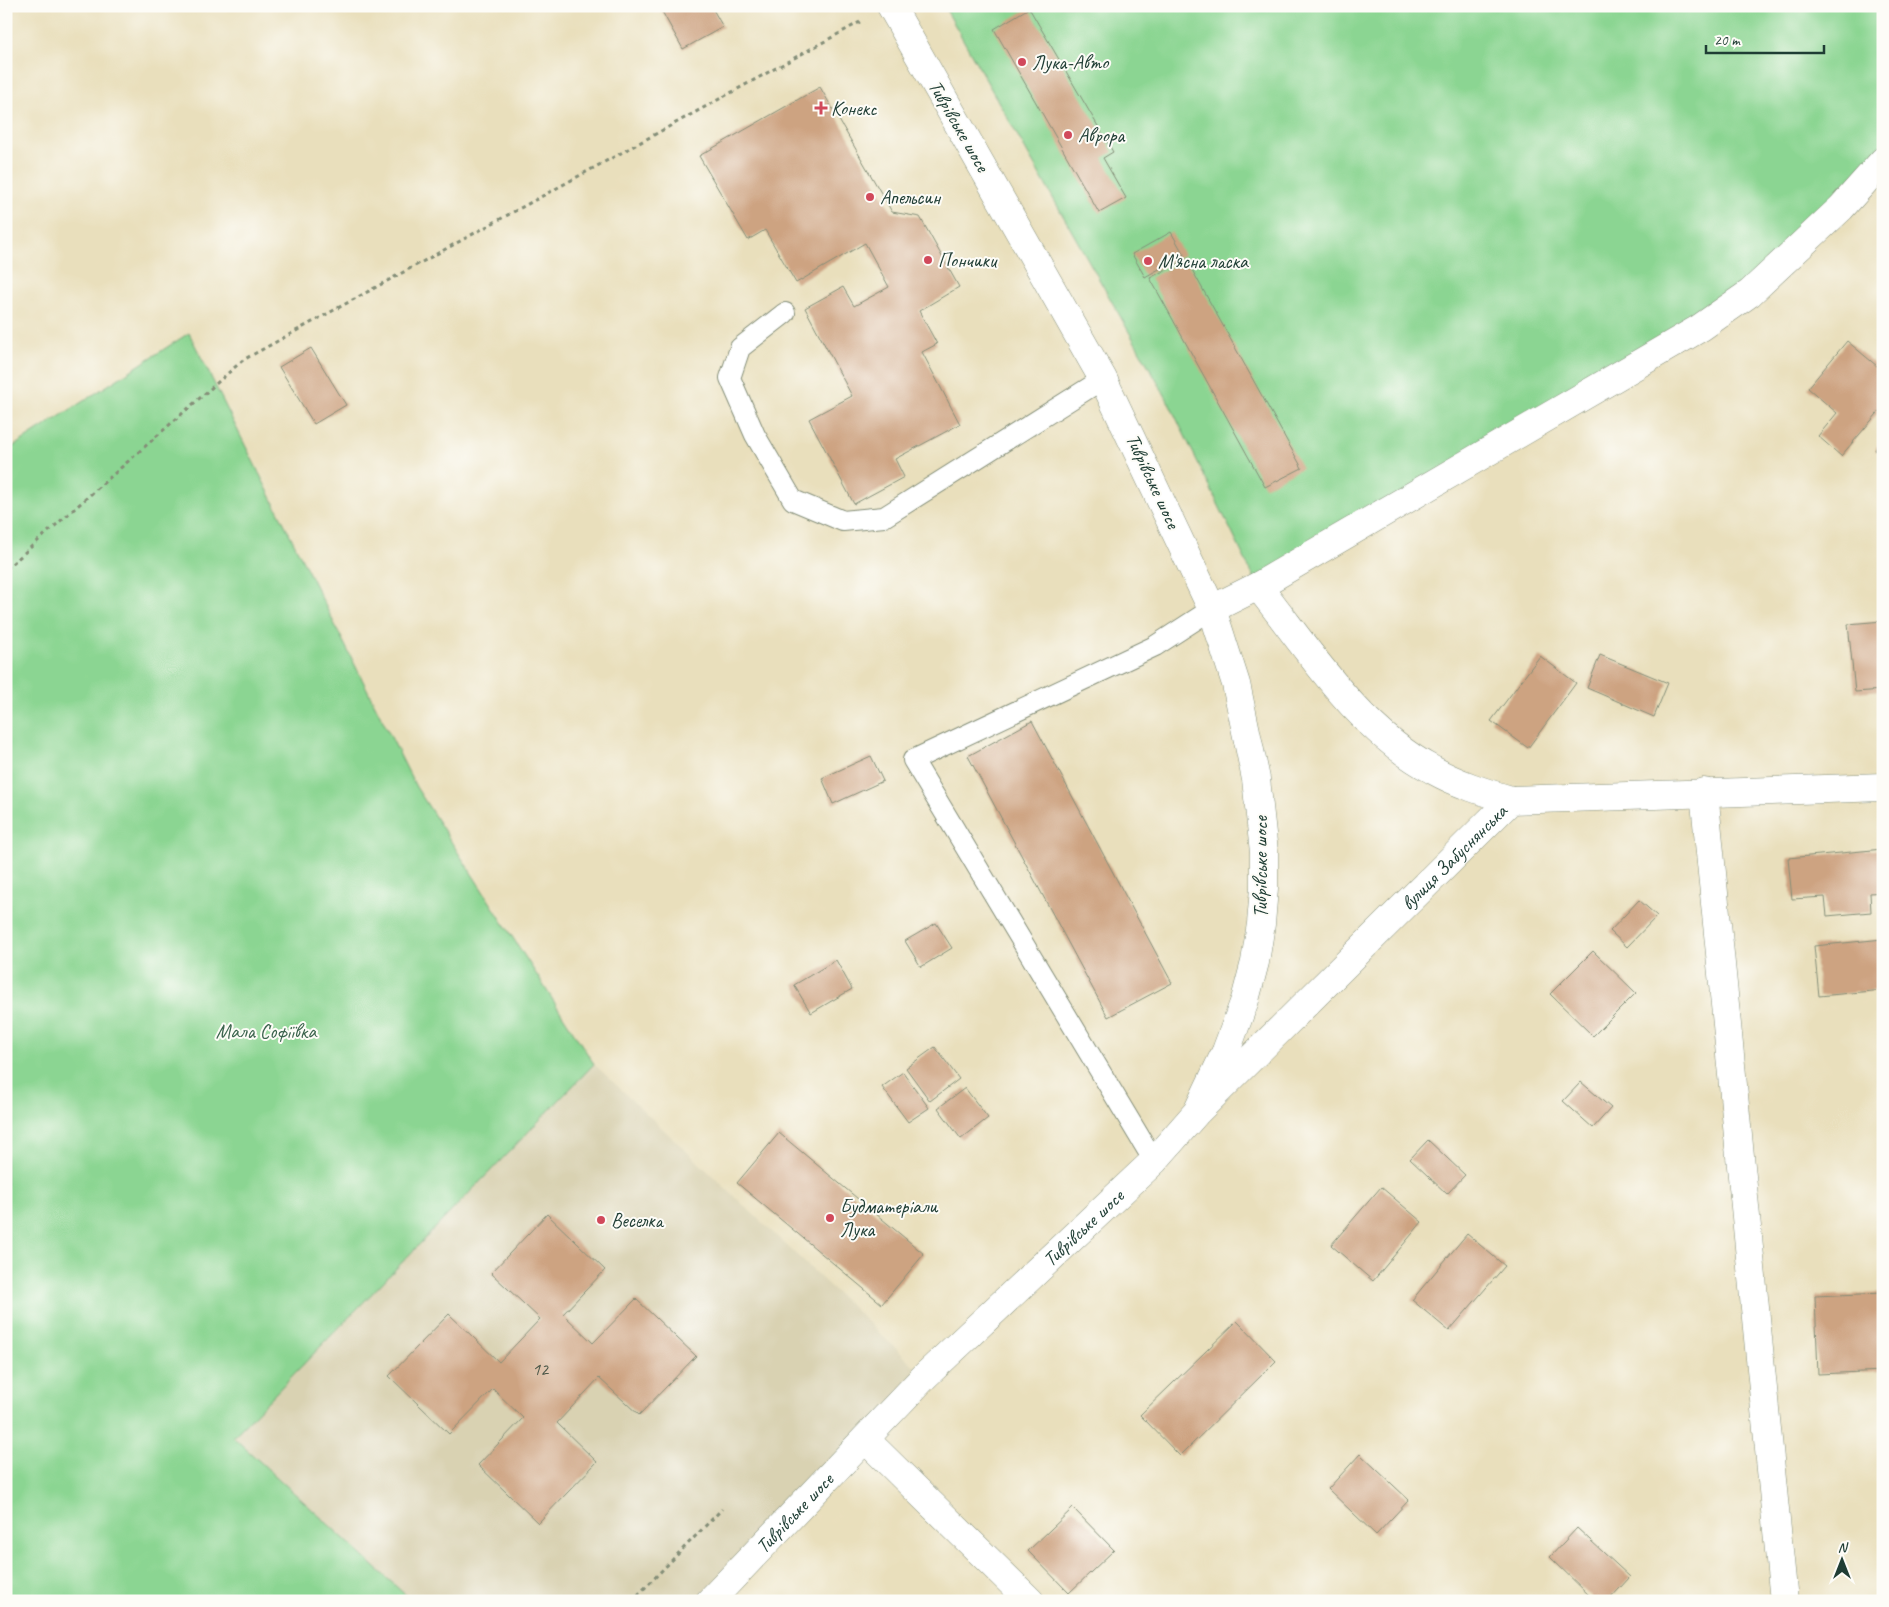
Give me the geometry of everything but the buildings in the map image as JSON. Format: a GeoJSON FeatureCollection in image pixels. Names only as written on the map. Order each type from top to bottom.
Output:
{"type":"FeatureCollection","features":[{"type":"Feature","properties":{"kind":"street","name":"Тиврівське шосе"},"geometry":{"type":"LineString","coordinates":[[710,1601],[866,1440],[925,1376],[1154,1162],[1196,1112],[1226,1051],[1245,1000],[1255,962],[1264,888],[1261,814],[1248,730],[1212,609],[1103,378],[890,6]]}},
{"type":"Feature","properties":{"kind":"street"},"geometry":{"type":"LineString","coordinates":[[1212,609],[1258,586],[1700,328],[1757,286],[1841,208],[1883,161]]}},
{"type":"Feature","properties":{"kind":"street"},"geometry":{"type":"LineString","coordinates":[[1258,586],[1356,709],[1388,740],[1432,770],[1466,786],[1511,800]]}},
{"type":"Feature","properties":{"kind":"street","name":"вулиця Забуснянська"},"geometry":{"type":"LineString","coordinates":[[1196,1112],[1511,800],[1883,787]]}},
{"type":"Feature","properties":{"kind":"street"},"geometry":{"type":"LineString","coordinates":[[1704,792],[1784,1601]]}},
{"type":"Feature","properties":{"kind":"street"},"geometry":{"type":"LineString","coordinates":[[866,1440],[1030,1601]]}},
{"type":"Feature","properties":{"kind":"lane"},"geometry":{"type":"LineString","coordinates":[[785,313],[740,348],[730,378],[755,435],[793,500],[843,521],[884,517],[1103,378]]}},
{"type":"Feature","properties":{"kind":"lane"},"geometry":{"type":"LineString","coordinates":[[1154,1162],[914,760],[1155,646],[1212,609]]}},
{"type":"Feature","properties":{"kind":"path"},"geometry":{"type":"LineString","coordinates":[[6,569],[243,360],[862,21]]}},
{"type":"Feature","properties":{"kind":"path"},"geometry":{"type":"LineString","coordinates":[[632,1601],[722,1509]]}},
{"type":"Feature","properties":{"kind":"shaded area","name":"Веселка"},"geometry":{"type":"Polygon","coordinates":[[[594,1064],[925,1376],[710,1601],[412,1601],[233,1437],[594,1064]]]}},
{"type":"Feature","properties":{"kind":"green space"},"geometry":{"type":"Polygon","coordinates":[[[944,6],[1883,6],[1883,161],[1750,293],[1258,586],[1166,397],[944,6]]]}},
{"type":"Feature","properties":{"kind":"green space","name":"Мала Софіївка"},"geometry":{"type":"Polygon","coordinates":[[[189,333],[416,787],[594,1064],[233,1437],[412,1601],[6,1601],[6,451],[189,333]]]}},
{"type":"Feature","properties":{"kind":"place","name":"Лука-Авто"},"geometry":{"type":"Point","coordinates":[1022,62]}},
{"type":"Feature","properties":{"kind":"place","name":"Конекс"},"geometry":{"type":"Point","coordinates":[821,108]}},
{"type":"Feature","properties":{"kind":"place","name":"Аврора"},"geometry":{"type":"Point","coordinates":[1068,135]}},
{"type":"Feature","properties":{"kind":"place","name":"Апельсин"},"geometry":{"type":"Point","coordinates":[870,197]}},
{"type":"Feature","properties":{"kind":"place","name":"Пончики"},"geometry":{"type":"Point","coordinates":[928,260]}},
{"type":"Feature","properties":{"kind":"place","name":"М'ясна ласка"},"geometry":{"type":"Point","coordinates":[1148,261]}},
{"type":"Feature","properties":{"kind":"place","name":"Будматеріали Лука"},"geometry":{"type":"Point","coordinates":[830,1218]}},
{"type":"Feature","properties":{"kind":"place","name":"Веселка"},"geometry":{"type":"Point","coordinates":[601,1220]}}]}
